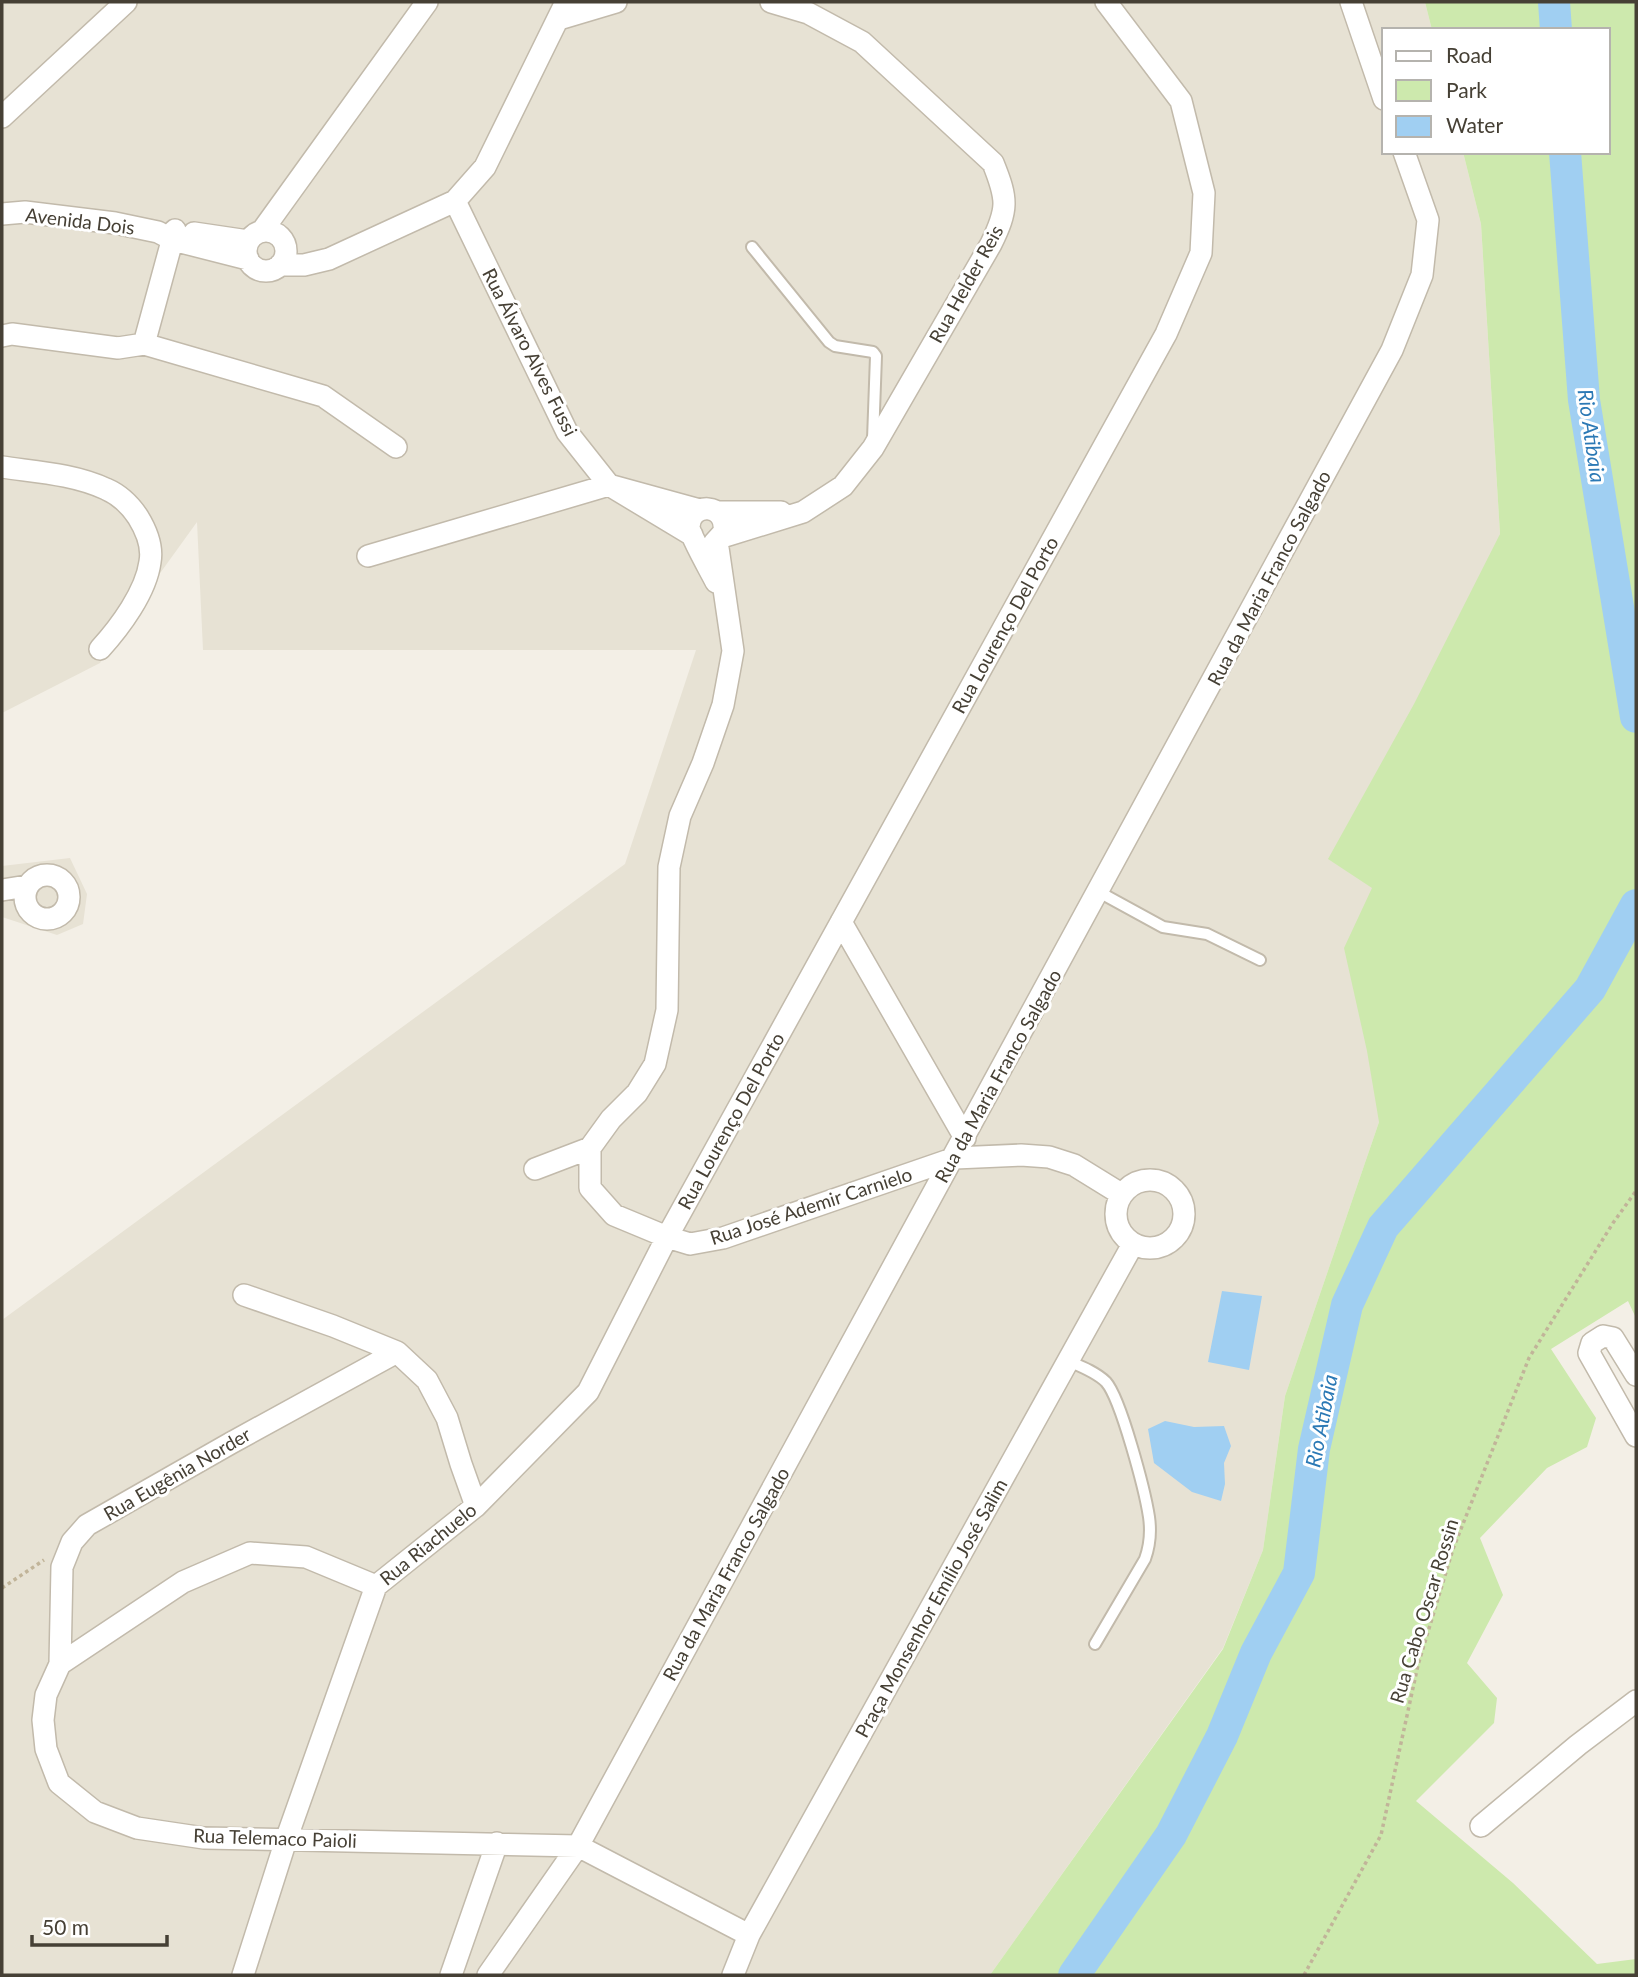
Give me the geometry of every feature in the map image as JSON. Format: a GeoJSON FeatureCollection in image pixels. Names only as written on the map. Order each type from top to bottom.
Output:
{"type":"FeatureCollection","features":[{"type":"Feature","properties":{"kind":"street"},"geometry":{"type":"LineString","coordinates":[[2,117],[126,2]]}},
{"type":"Feature","properties":{"kind":"street"},"geometry":{"type":"LineString","coordinates":[[267,247],[286,199],[427,2]]}},
{"type":"Feature","properties":{"kind":"street"},"geometry":{"type":"LineString","coordinates":[[455,201],[485,167],[563,10],[616,2]]}},
{"type":"Feature","properties":{"kind":"street","name":"Rua Helder Reis"},"geometry":{"type":"LineString","coordinates":[[719,539],[803,512],[843,486],[873,449],[1004,216],[1004,189],[993,163],[862,42],[808,13],[771,2]]}},
{"type":"Feature","properties":{"kind":"street","name":"Rua Lourenço Del Porto"},"geometry":{"type":"LineString","coordinates":[[667,1237],[1166,334],[1201,253],[1204,193],[1181,101],[1106,2]]}},
{"type":"Feature","properties":{"kind":"street"},"geometry":{"type":"LineString","coordinates":[[1351,2],[1382,94]]}},
{"type":"Feature","properties":{"kind":"street","name":"Rua da Maria Franco Salgado"},"geometry":{"type":"LineString","coordinates":[[488,1975],[578,1846],[955,1158],[1392,350],[1422,275],[1428,220],[1405,154]]}},
{"type":"Feature","properties":{"kind":"street","name":"Avenida Dois"},"geometry":{"type":"LineString","coordinates":[[2,214],[25,212],[89,219],[168,234],[267,247],[304,265],[329,259],[455,201]]}},
{"type":"Feature","properties":{"kind":"street","name":"Rua Álvaro Alves Fussi"},"geometry":{"type":"LineString","coordinates":[[455,201],[566,432],[608,485],[694,538]]}},
{"type":"Feature","properties":{"kind":"street"},"geometry":{"type":"LineString","coordinates":[[144,344],[168,234]]}},
{"type":"Feature","properties":{"kind":"street"},"geometry":{"type":"LineString","coordinates":[[2,336],[12,334],[117,348],[144,344],[323,396],[396,447]]}},
{"type":"Feature","properties":{"kind":"street"},"geometry":{"type":"LineString","coordinates":[[2,467],[69,477],[107,489],[131,505],[147,531],[150,561],[137,598],[118,629],[100,649]]}},
{"type":"Feature","properties":{"kind":"street"},"geometry":{"type":"LineString","coordinates":[[368,556],[608,485],[708,511],[803,512]]}},
{"type":"Feature","properties":{"kind":"street"},"geometry":{"type":"LineString","coordinates":[[708,511],[691,518],[690,530],[724,599]]}},
{"type":"Feature","properties":{"kind":"street"},"geometry":{"type":"LineString","coordinates":[[694,538],[706,545],[719,539],[724,532],[724,521],[708,511]]}},
{"type":"Feature","properties":{"kind":"street"},"geometry":{"type":"LineString","coordinates":[[536,1169],[590,1148],[611,1119],[637,1093],[655,1064],[667,1010],[669,867],[680,816],[703,763],[723,705],[733,651],[724,599],[719,539]]}},
{"type":"Feature","properties":{"kind":"street"},"geometry":{"type":"LineString","coordinates":[[2,890],[27,886]]}},
{"type":"Feature","properties":{"kind":"street"},"geometry":{"type":"LineString","coordinates":[[841,922],[965,1138]]}},
{"type":"Feature","properties":{"kind":"street"},"geometry":{"type":"LineString","coordinates":[[590,1148],[590,1188],[614,1215],[667,1237]]}},
{"type":"Feature","properties":{"kind":"street","name":"Rua José Ademir Carnielo"},"geometry":{"type":"LineString","coordinates":[[667,1237],[690,1244],[723,1238],[955,1158],[1021,1155],[1049,1157],[1074,1165],[1121,1194]]}},
{"type":"Feature","properties":{"kind":"street"},"geometry":{"type":"LineString","coordinates":[[1147,1180],[1168,1185],[1182,1202],[1182,1225],[1167,1243],[1156,1247],[1133,1244],[1119,1228],[1116,1217],[1121,1194],[1136,1183],[1147,1180]]}},
{"type":"Feature","properties":{"kind":"street","name":"Rua Riachuelo"},"geometry":{"type":"LineString","coordinates":[[243,1975],[286,1840],[376,1586],[476,1506],[587,1392],[667,1237]]}},
{"type":"Feature","properties":{"kind":"street","name":"Praça Monsenhor Emílio José Salim"},"geometry":{"type":"LineString","coordinates":[[733,1975],[749,1935],[1133,1244]]}},
{"type":"Feature","properties":{"kind":"street"},"geometry":{"type":"LineString","coordinates":[[244,1295],[397,1352],[427,1380],[447,1418],[476,1506]]}},
{"type":"Feature","properties":{"kind":"street"},"geometry":{"type":"LineString","coordinates":[[1636,1375],[1614,1338],[1603,1336],[1592,1343],[1589,1353],[1636,1436]]}},
{"type":"Feature","properties":{"kind":"street","name":"Rua Eugênia Norder"},"geometry":{"type":"LineString","coordinates":[[72,1542],[87,1525],[397,1352]]}},
{"type":"Feature","properties":{"kind":"street"},"geometry":{"type":"LineString","coordinates":[[60,1664],[62,1567],[72,1542]]}},
{"type":"Feature","properties":{"kind":"street"},"geometry":{"type":"LineString","coordinates":[[60,1664],[183,1582],[250,1553],[306,1558],[376,1586]]}},
{"type":"Feature","properties":{"kind":"street","name":"Rua Telemaco Paioli"},"geometry":{"type":"LineString","coordinates":[[60,1664],[46,1695],[43,1720],[46,1749],[60,1783],[73,1797],[94,1812],[137,1828],[204,1838],[578,1846],[749,1935]]}},
{"type":"Feature","properties":{"kind":"street"},"geometry":{"type":"LineString","coordinates":[[1481,1826],[1578,1745],[1636,1701]]}},
{"type":"Feature","properties":{"kind":"street"},"geometry":{"type":"LineString","coordinates":[[451,1975],[497,1843]]}},
{"type":"Feature","properties":{"kind":"lane"},"geometry":{"type":"LineString","coordinates":[[752,247],[829,342],[843,348],[869,349],[876,356],[873,449]]}},
{"type":"Feature","properties":{"kind":"lane"},"geometry":{"type":"LineString","coordinates":[[1099,892],[1163,927],[1207,934],[1260,960]]}},
{"type":"Feature","properties":{"kind":"lane"},"geometry":{"type":"LineString","coordinates":[[1068,1362],[1086,1369],[1107,1383],[1125,1423],[1149,1518],[1150,1544],[1145,1559],[1095,1644]]}},
{"type":"Feature","properties":{"kind":"path","name":"Rua Cabo Oscar Rossin"},"geometry":{"type":"LineString","coordinates":[[1304,1975],[1381,1835],[1418,1665],[1453,1549],[1529,1358],[1636,1191]]}},
{"type":"Feature","properties":{"kind":"path"},"geometry":{"type":"LineString","coordinates":[[2,1588],[72,1542]]}},
{"type":"Feature","properties":{"kind":"shaded area"},"geometry":{"type":"Polygon","coordinates":[[[2,2],[1425,2],[1432,28],[1382,28],[1382,154],[1464,154],[1481,224],[1500,534],[1379,1122],[1285,1396],[1263,1550],[1223,1648],[990,1975],[2,1975],[2,1320],[625,864],[696,650],[203,650],[197,522],[100,663],[2,713],[2,2]]]}},
{"type":"Feature","properties":{"kind":"shaded area"},"geometry":{"type":"Polygon","coordinates":[[[70,858],[87,894],[83,924],[57,935],[2,917],[2,866],[70,858]]]}},
{"type":"Feature","properties":{"kind":"green space"},"geometry":{"type":"Polygon","coordinates":[[[1425,2],[1636,2],[1636,1318],[1628,1301],[1551,1349],[1596,1418],[1587,1447],[1547,1468],[1480,1538],[1503,1595],[1467,1663],[1497,1698],[1494,1723],[1416,1801],[1513,1883],[1597,1964],[1636,1959],[1636,1975],[990,1975],[1223,1649],[1263,1550],[1285,1396],[1379,1122],[1367,1051],[1344,948],[1372,888],[1328,859],[1414,704],[1500,534],[1481,224],[1464,154],[1610,154],[1610,28],[1432,28],[1425,2]]]}},
{"type":"Feature","properties":{"kind":"water"},"geometry":{"type":"Polygon","coordinates":[[[1222,1291],[1262,1296],[1249,1370],[1208,1362],[1222,1291]]]}},
{"type":"Feature","properties":{"kind":"water"},"geometry":{"type":"Polygon","coordinates":[[[1165,1421],[1194,1427],[1224,1426],[1231,1446],[1224,1463],[1225,1484],[1221,1501],[1192,1492],[1154,1463],[1148,1429],[1165,1421]]]}},
{"type":"Feature","properties":{"kind":"waterway","name":"Rio Atibaia"},"geometry":{"type":"LineString","coordinates":[[1554,2],[1556,28]]}},
{"type":"Feature","properties":{"kind":"waterway","name":"Rio Atibaia"},"geometry":{"type":"LineString","coordinates":[[1565,154],[1584,400],[1636,717]]}},
{"type":"Feature","properties":{"kind":"waterway","name":"Rio Atibaia"},"geometry":{"type":"LineString","coordinates":[[1074,1975],[1171,1835],[1222,1736],[1256,1653],[1299,1573],[1314,1449],[1347,1305],[1383,1227],[1590,989],[1636,905]]}}]}
